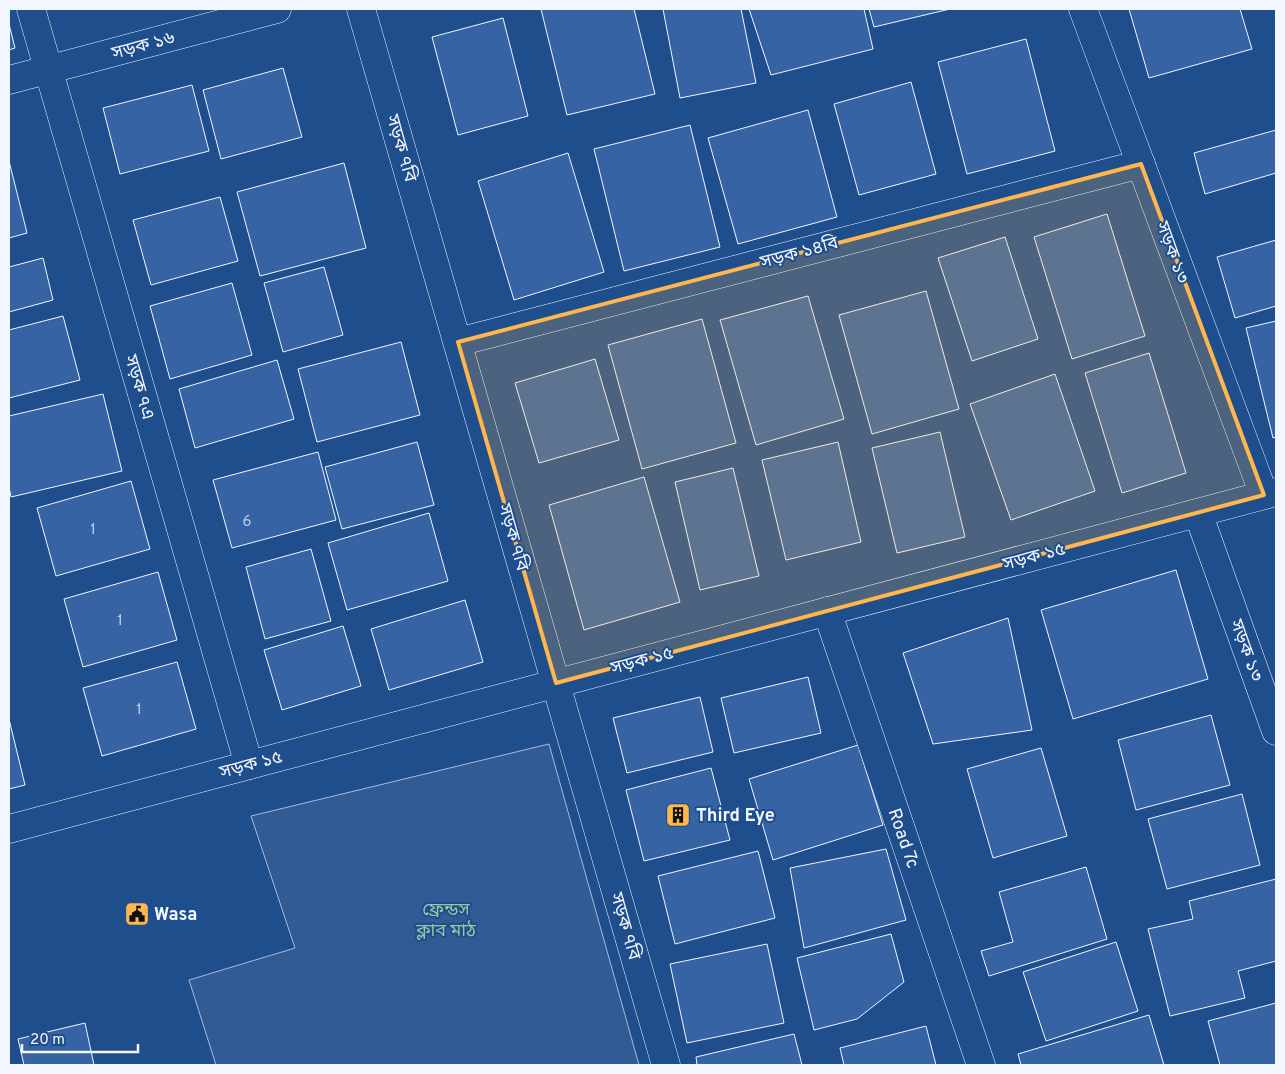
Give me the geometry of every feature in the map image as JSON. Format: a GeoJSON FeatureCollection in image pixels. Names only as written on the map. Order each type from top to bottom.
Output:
{"type":"FeatureCollection","features":[{"type":"Feature","properties":{"kind":"street","name":"সড়ক ৭এ"},"geometry":{"type":"LineString","coordinates":[[31,9],[249,765]]}},
{"type":"Feature","properties":{"kind":"street","name":"সড়ক ১৬"},"geometry":{"type":"LineString","coordinates":[[9,80],[277,9]]}},
{"type":"Feature","properties":{"kind":"street","name":"সড়ক ৭বি"},"geometry":{"type":"LineString","coordinates":[[362,9],[666,1065]]}},
{"type":"Feature","properties":{"kind":"street","name":"সড়ক ১৩"},"geometry":{"type":"LineString","coordinates":[[1083,9],[1141,164],[1270,493]]}},
{"type":"Feature","properties":{"kind":"street","name":"সড়ক ১৪বি"},"geometry":{"type":"LineString","coordinates":[[458,342],[1141,164]]}},
{"type":"Feature","properties":{"kind":"street","name":"সড়ক ১৫"},"geometry":{"type":"LineString","coordinates":[[9,829],[1270,493]]}},
{"type":"Feature","properties":{"kind":"street","name":"সড়ক ১৩"},"geometry":{"type":"LineString","coordinates":[[1198,512],[1276,731]]}},
{"type":"Feature","properties":{"kind":"street","name":"Road 7c"},"geometry":{"type":"LineString","coordinates":[[827,611],[982,1065]]}},
{"type":"Feature","properties":{"kind":"highlighted area"},"geometry":{"type":"Polygon","coordinates":[[[1141,164],[1264,495],[556,683],[458,342],[1141,164]]]}},
{"type":"Feature","properties":{"kind":"shaded area","name":"ফ্রেন্ডস ক্লাব মাঠ"},"geometry":{"type":"Polygon","coordinates":[[[549,744],[639,1065],[216,1065],[189,980],[295,948],[251,816],[549,744]]]}},
{"type":"Feature","properties":{"kind":"building"},"geometry":{"type":"Polygon","coordinates":[[[541,9],[634,9],[655,94],[567,115],[541,9]]]}},
{"type":"Feature","properties":{"kind":"building"},"geometry":{"type":"Polygon","coordinates":[[[663,9],[741,9],[756,83],[680,98],[663,9]]]}},
{"type":"Feature","properties":{"kind":"building"},"geometry":{"type":"Polygon","coordinates":[[[749,9],[864,9],[873,49],[771,75],[749,9]]]}},
{"type":"Feature","properties":{"kind":"building"},"geometry":{"type":"Polygon","coordinates":[[[869,9],[950,9],[874,27],[869,9]]]}},
{"type":"Feature","properties":{"kind":"building"},"geometry":{"type":"Polygon","coordinates":[[[1129,9],[1240,9],[1252,49],[1149,78],[1129,9]]]}},
{"type":"Feature","properties":{"kind":"building"},"geometry":{"type":"Polygon","coordinates":[[[503,18],[528,116],[458,135],[432,37],[503,18]]]}},
{"type":"Feature","properties":{"kind":"building"},"geometry":{"type":"Polygon","coordinates":[[[9,24],[15,48],[9,50],[9,24]]]}},
{"type":"Feature","properties":{"kind":"building"},"geometry":{"type":"Polygon","coordinates":[[[1026,39],[1055,151],[967,174],[938,62],[1026,39]]]}},
{"type":"Feature","properties":{"kind":"building"},"geometry":{"type":"Polygon","coordinates":[[[283,68],[302,137],[221,159],[203,90],[283,68]]]}},
{"type":"Feature","properties":{"kind":"building"},"geometry":{"type":"Polygon","coordinates":[[[911,82],[936,174],[859,195],[834,104],[911,82]]]}},
{"type":"Feature","properties":{"kind":"building"},"geometry":{"type":"Polygon","coordinates":[[[192,85],[209,151],[120,174],[103,108],[192,85]]]}},
{"type":"Feature","properties":{"kind":"building"},"geometry":{"type":"Polygon","coordinates":[[[808,110],[837,217],[738,244],[708,138],[808,110]]]}},
{"type":"Feature","properties":{"kind":"building"},"geometry":{"type":"Polygon","coordinates":[[[690,125],[720,247],[624,271],[594,149],[690,125]]]}},
{"type":"Feature","properties":{"kind":"building"},"geometry":{"type":"Polygon","coordinates":[[[1276,130],[1276,173],[1205,194],[1194,153],[1276,130]]]}},
{"type":"Feature","properties":{"kind":"building"},"geometry":{"type":"Polygon","coordinates":[[[568,153],[604,272],[514,300],[478,181],[568,153]]]}},
{"type":"Feature","properties":{"kind":"building"},"geometry":{"type":"Polygon","coordinates":[[[9,161],[27,233],[9,238],[9,161]]]}},
{"type":"Feature","properties":{"kind":"building"},"geometry":{"type":"Polygon","coordinates":[[[344,163],[366,248],[260,276],[237,192],[344,163]]]}},
{"type":"Feature","properties":{"kind":"building"},"geometry":{"type":"Polygon","coordinates":[[[220,197],[238,261],[151,285],[133,220],[220,197]]]}},
{"type":"Feature","properties":{"kind":"building"},"geometry":{"type":"Polygon","coordinates":[[[1107,214],[1145,336],[1072,359],[1034,237],[1107,214]]]}},
{"type":"Feature","properties":{"kind":"building"},"geometry":{"type":"Polygon","coordinates":[[[1005,237],[1038,339],[972,361],[938,258],[1005,237]]]}},
{"type":"Feature","properties":{"kind":"building"},"geometry":{"type":"Polygon","coordinates":[[[1276,240],[1276,306],[1235,318],[1217,257],[1276,240]]]}},
{"type":"Feature","properties":{"kind":"building"},"geometry":{"type":"Polygon","coordinates":[[[43,258],[53,300],[9,312],[9,267],[43,258]]]}},
{"type":"Feature","properties":{"kind":"building"},"geometry":{"type":"Polygon","coordinates":[[[324,267],[343,335],[283,352],[264,283],[324,267]]]}},
{"type":"Feature","properties":{"kind":"building"},"geometry":{"type":"Polygon","coordinates":[[[232,283],[252,355],[170,379],[150,306],[232,283]]]}},
{"type":"Feature","properties":{"kind":"building"},"geometry":{"type":"Polygon","coordinates":[[[926,291],[959,409],[872,434],[839,315],[926,291]]]}},
{"type":"Feature","properties":{"kind":"building"},"geometry":{"type":"Polygon","coordinates":[[[808,296],[844,419],[756,445],[720,320],[808,296]]]}},
{"type":"Feature","properties":{"kind":"building"},"geometry":{"type":"Polygon","coordinates":[[[63,316],[80,380],[9,398],[9,330],[63,316]]]}},
{"type":"Feature","properties":{"kind":"building"},"geometry":{"type":"Polygon","coordinates":[[[702,319],[736,443],[642,469],[608,345],[702,319]]]}},
{"type":"Feature","properties":{"kind":"building"},"geometry":{"type":"Polygon","coordinates":[[[1276,321],[1276,437],[1273,438],[1246,328],[1276,321]]]}},
{"type":"Feature","properties":{"kind":"building"},"geometry":{"type":"Polygon","coordinates":[[[401,342],[420,415],[317,442],[298,369],[401,342]]]}},
{"type":"Feature","properties":{"kind":"building"},"geometry":{"type":"Polygon","coordinates":[[[1149,353],[1186,473],[1122,493],[1085,373],[1149,353]]]}},
{"type":"Feature","properties":{"kind":"building"},"geometry":{"type":"Polygon","coordinates":[[[595,359],[619,440],[539,463],[515,383],[595,359]]]}},
{"type":"Feature","properties":{"kind":"building"},"geometry":{"type":"Polygon","coordinates":[[[277,360],[294,419],[195,448],[179,389],[277,360]]]}},
{"type":"Feature","properties":{"kind":"building"},"geometry":{"type":"Polygon","coordinates":[[[1055,374],[1095,491],[1011,520],[970,404],[1055,374]]]}},
{"type":"Feature","properties":{"kind":"building"},"geometry":{"type":"Polygon","coordinates":[[[103,394],[122,471],[11,497],[9,487],[9,416],[103,394]]]}},
{"type":"Feature","properties":{"kind":"building"},"geometry":{"type":"Polygon","coordinates":[[[940,432],[965,537],[897,553],[872,448],[940,432]]]}},
{"type":"Feature","properties":{"kind":"building"},"geometry":{"type":"Polygon","coordinates":[[[417,442],[434,505],[342,529],[325,467],[417,442]]]}},
{"type":"Feature","properties":{"kind":"building"},"geometry":{"type":"Polygon","coordinates":[[[838,442],[861,542],[786,560],[762,460],[838,442]]]}},
{"type":"Feature","properties":{"kind":"building"},"geometry":{"type":"Polygon","coordinates":[[[318,452],[336,520],[232,548],[213,480],[318,452]]]}},
{"type":"Feature","properties":{"kind":"building"},"geometry":{"type":"Polygon","coordinates":[[[733,468],[759,576],[700,590],[675,482],[733,468]]]}},
{"type":"Feature","properties":{"kind":"building"},"geometry":{"type":"Polygon","coordinates":[[[644,477],[680,602],[584,630],[549,505],[644,477]]]}},
{"type":"Feature","properties":{"kind":"building"},"geometry":{"type":"Polygon","coordinates":[[[131,481],[150,549],[56,576],[37,508],[131,481]]]}},
{"type":"Feature","properties":{"kind":"building"},"geometry":{"type":"Polygon","coordinates":[[[429,513],[448,581],[347,610],[328,543],[429,513]]]}},
{"type":"Feature","properties":{"kind":"building"},"geometry":{"type":"Polygon","coordinates":[[[311,549],[331,621],[265,639],[246,567],[311,549]]]}},
{"type":"Feature","properties":{"kind":"building"},"geometry":{"type":"Polygon","coordinates":[[[1176,570],[1208,679],[1073,719],[1041,610],[1176,570]]]}},
{"type":"Feature","properties":{"kind":"building"},"geometry":{"type":"Polygon","coordinates":[[[158,572],[177,640],[83,667],[64,599],[158,572]]]}},
{"type":"Feature","properties":{"kind":"building"},"geometry":{"type":"Polygon","coordinates":[[[465,600],[483,662],[389,690],[371,629],[465,600]]]}},
{"type":"Feature","properties":{"kind":"building"},"geometry":{"type":"Polygon","coordinates":[[[1008,618],[1032,730],[933,744],[903,653],[1008,618]]]}},
{"type":"Feature","properties":{"kind":"building"},"geometry":{"type":"Polygon","coordinates":[[[343,626],[361,686],[282,710],[264,650],[343,626]]]}},
{"type":"Feature","properties":{"kind":"building"},"geometry":{"type":"Polygon","coordinates":[[[177,662],[196,729],[102,756],[83,688],[177,662]]]}},
{"type":"Feature","properties":{"kind":"building"},"geometry":{"type":"Polygon","coordinates":[[[808,677],[821,733],[734,753],[721,698],[808,677]]]}},
{"type":"Feature","properties":{"kind":"building"},"geometry":{"type":"Polygon","coordinates":[[[700,697],[713,752],[627,773],[613,718],[700,697]]]}},
{"type":"Feature","properties":{"kind":"building"},"geometry":{"type":"Polygon","coordinates":[[[1211,715],[1230,785],[1136,810],[1118,740],[1211,715]]]}},
{"type":"Feature","properties":{"kind":"building"},"geometry":{"type":"Polygon","coordinates":[[[9,719],[25,785],[9,789],[9,719]]]}},
{"type":"Feature","properties":{"kind":"building"},"geometry":{"type":"Polygon","coordinates":[[[858,745],[883,825],[773,860],[749,779],[858,745]]]}},
{"type":"Feature","properties":{"kind":"building"},"geometry":{"type":"Polygon","coordinates":[[[1041,748],[1067,836],[993,858],[967,769],[1041,748]]]}},
{"type":"Feature","properties":{"kind":"building","name":"Third Eye"},"geometry":{"type":"Polygon","coordinates":[[[711,768],[730,840],[644,861],[626,790],[711,768]]]}},
{"type":"Feature","properties":{"kind":"building"},"geometry":{"type":"Polygon","coordinates":[[[1242,794],[1260,865],[1167,889],[1148,819],[1242,794]]]}},
{"type":"Feature","properties":{"kind":"building"},"geometry":{"type":"Polygon","coordinates":[[[886,849],[906,920],[804,948],[790,868],[886,849]]]}},
{"type":"Feature","properties":{"kind":"building"},"geometry":{"type":"Polygon","coordinates":[[[758,851],[775,918],[675,944],[658,876],[758,851]]]}},
{"type":"Feature","properties":{"kind":"building"},"geometry":{"type":"Polygon","coordinates":[[[1086,867],[1107,939],[989,976],[981,951],[1013,942],[999,892],[1086,867]]]}},
{"type":"Feature","properties":{"kind":"building"},"geometry":{"type":"Polygon","coordinates":[[[1276,879],[1276,961],[1238,971],[1245,998],[1170,1016],[1148,929],[1193,919],[1189,901],[1276,879]]]}},
{"type":"Feature","properties":{"kind":"building"},"geometry":{"type":"Polygon","coordinates":[[[891,934],[904,982],[857,1019],[814,1030],[797,958],[891,934]]]}},
{"type":"Feature","properties":{"kind":"building"},"geometry":{"type":"Polygon","coordinates":[[[1116,942],[1138,1011],[1046,1041],[1023,972],[1116,942]]]}},
{"type":"Feature","properties":{"kind":"building"},"geometry":{"type":"Polygon","coordinates":[[[767,944],[784,1023],[687,1043],[670,964],[767,944]]]}},
{"type":"Feature","properties":{"kind":"building"},"geometry":{"type":"Polygon","coordinates":[[[1276,1003],[1276,1065],[1220,1065],[1208,1021],[1276,1003]]]}},
{"type":"Feature","properties":{"kind":"building"},"geometry":{"type":"Polygon","coordinates":[[[1149,1015],[1164,1065],[1021,1065],[1018,1054],[1149,1015]]]}},
{"type":"Feature","properties":{"kind":"building"},"geometry":{"type":"Polygon","coordinates":[[[85,1023],[94,1065],[24,1065],[18,1039],[85,1023]]]}},
{"type":"Feature","properties":{"kind":"building"},"geometry":{"type":"Polygon","coordinates":[[[926,1026],[936,1065],[844,1065],[840,1048],[926,1026]]]}},
{"type":"Feature","properties":{"kind":"building"},"geometry":{"type":"Polygon","coordinates":[[[794,1034],[802,1065],[697,1065],[696,1057],[794,1034]]]}},
{"type":"Feature","properties":{"kind":"place","name":"Third Eye"},"geometry":{"type":"Point","coordinates":[678,815]}},
{"type":"Feature","properties":{"kind":"place","name":"Wasa"},"geometry":{"type":"Point","coordinates":[137,914]}}]}
